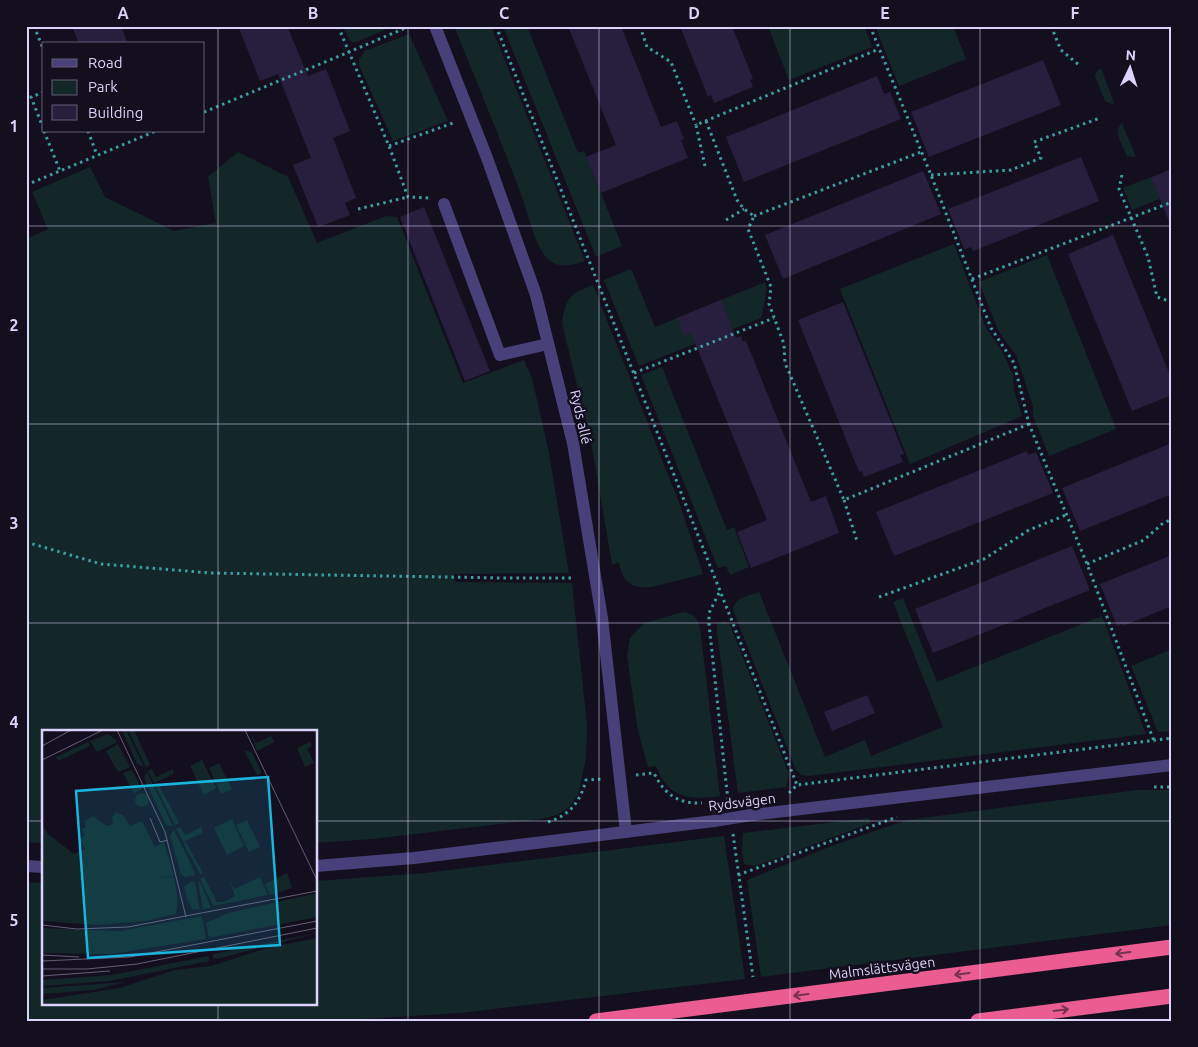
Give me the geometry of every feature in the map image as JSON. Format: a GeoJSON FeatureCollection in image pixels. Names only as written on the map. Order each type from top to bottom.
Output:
{"type":"FeatureCollection","features":[{"type":"Feature","properties":{"kind":"highway","name":"Malmslättsvägen"},"geometry":{"type":"LineString","coordinates":[[596,1021],[1172,947]]}},
{"type":"Feature","properties":{"kind":"highway"},"geometry":{"type":"LineString","coordinates":[[978,1021],[1172,996]]}},
{"type":"Feature","properties":{"kind":"street","name":"Ryds allé"},"geometry":{"type":"LineString","coordinates":[[435,26],[487,158],[536,295],[573,443],[602,618],[626,832]]}},
{"type":"Feature","properties":{"kind":"street"},"geometry":{"type":"LineString","coordinates":[[444,204],[500,355],[548,344]]}},
{"type":"Feature","properties":{"kind":"street","name":"Rydsvägen"},"geometry":{"type":"LineString","coordinates":[[318,866],[414,858],[1172,765]]}},
{"type":"Feature","properties":{"kind":"street"},"geometry":{"type":"LineString","coordinates":[[26,866],[42,867]]}},
{"type":"Feature","properties":{"kind":"path"},"geometry":{"type":"LineString","coordinates":[[34,26],[42,46]]}},
{"type":"Feature","properties":{"kind":"path"},"geometry":{"type":"LineString","coordinates":[[338,26],[389,146],[408,197]]}},
{"type":"Feature","properties":{"kind":"path"},"geometry":{"type":"LineString","coordinates":[[205,112],[410,26]]}},
{"type":"Feature","properties":{"kind":"path"},"geometry":{"type":"LineString","coordinates":[[496,26],[797,785],[1172,738]]}},
{"type":"Feature","properties":{"kind":"path"},"geometry":{"type":"LineString","coordinates":[[640,26],[647,47],[671,62],[696,125],[705,166]]}},
{"type":"Feature","properties":{"kind":"path"},"geometry":{"type":"LineString","coordinates":[[870,26],[931,175],[990,328],[1014,363],[1029,424],[1087,564],[1154,741]]}},
{"type":"Feature","properties":{"kind":"path"},"geometry":{"type":"LineString","coordinates":[[1051,26],[1061,50],[1079,64]]}},
{"type":"Feature","properties":{"kind":"path"},"geometry":{"type":"LineString","coordinates":[[696,125],[879,49]]}},
{"type":"Feature","properties":{"kind":"path"},"geometry":{"type":"LineString","coordinates":[[42,93],[30,97],[42,126]]}},
{"type":"Feature","properties":{"kind":"path"},"geometry":{"type":"LineString","coordinates":[[931,175],[1011,170],[1041,158],[1034,142],[1100,118]]}},
{"type":"Feature","properties":{"kind":"path"},"geometry":{"type":"LineString","coordinates":[[706,121],[736,200],[754,216]]}},
{"type":"Feature","properties":{"kind":"path"},"geometry":{"type":"LineString","coordinates":[[389,146],[452,123]]}},
{"type":"Feature","properties":{"kind":"path"},"geometry":{"type":"LineString","coordinates":[[44,132],[60,171]]}},
{"type":"Feature","properties":{"kind":"path"},"geometry":{"type":"LineString","coordinates":[[88,132],[97,155]]}},
{"type":"Feature","properties":{"kind":"path"},"geometry":{"type":"LineString","coordinates":[[26,185],[154,132]]}},
{"type":"Feature","properties":{"kind":"path"},"geometry":{"type":"LineString","coordinates":[[857,541],[844,500],[786,363],[784,344],[769,304],[771,286],[748,229],[754,216],[921,152]]}},
{"type":"Feature","properties":{"kind":"path"},"geometry":{"type":"LineString","coordinates":[[1122,175],[1119,189],[1148,257],[1157,297],[1172,302]]}},
{"type":"Feature","properties":{"kind":"path"},"geometry":{"type":"LineString","coordinates":[[358,209],[408,197],[423,196],[444,204]]}},
{"type":"Feature","properties":{"kind":"path"},"geometry":{"type":"LineString","coordinates":[[972,279],[1172,202]]}},
{"type":"Feature","properties":{"kind":"path"},"geometry":{"type":"LineString","coordinates":[[726,220],[744,209]]}},
{"type":"Feature","properties":{"kind":"path"},"geometry":{"type":"LineString","coordinates":[[634,373],[774,318]]}},
{"type":"Feature","properties":{"kind":"path"},"geometry":{"type":"LineString","coordinates":[[844,500],[1029,424]]}},
{"type":"Feature","properties":{"kind":"path"},"geometry":{"type":"LineString","coordinates":[[879,597],[984,560],[1029,530],[1066,515]]}},
{"type":"Feature","properties":{"kind":"path"},"geometry":{"type":"LineString","coordinates":[[1087,564],[1144,540],[1162,524],[1172,520]]}},
{"type":"Feature","properties":{"kind":"path"},"geometry":{"type":"LineString","coordinates":[[26,542],[101,564],[211,573],[575,578]]}},
{"type":"Feature","properties":{"kind":"path"},"geometry":{"type":"LineString","coordinates":[[720,592],[709,613],[709,624],[729,806]]}},
{"type":"Feature","properties":{"kind":"path"},"geometry":{"type":"LineString","coordinates":[[545,823],[562,816],[577,803],[582,795],[586,780],[654,773],[659,784],[672,796],[690,803],[710,802]]}},
{"type":"Feature","properties":{"kind":"path"},"geometry":{"type":"LineString","coordinates":[[1145,787],[1172,787]]}},
{"type":"Feature","properties":{"kind":"path"},"geometry":{"type":"LineString","coordinates":[[738,875],[902,816]]}},
{"type":"Feature","properties":{"kind":"path"},"geometry":{"type":"LineString","coordinates":[[732,826],[753,977]]}},
{"type":"Feature","properties":{"kind":"green space"},"geometry":{"type":"Polygon","coordinates":[[[342,26],[394,26],[356,42],[351,42],[342,26]]]}},
{"type":"Feature","properties":{"kind":"green space"},"geometry":{"type":"Polygon","coordinates":[[[454,26],[491,26],[585,261],[571,265],[558,265],[549,260],[540,248],[506,154],[454,26]]]}},
{"type":"Feature","properties":{"kind":"green space"},"geometry":{"type":"Polygon","coordinates":[[[503,26],[527,26],[578,153],[584,151],[622,246],[596,257],[503,26]]]}},
{"type":"Feature","properties":{"kind":"green space"},"geometry":{"type":"Polygon","coordinates":[[[768,26],[864,26],[872,47],[789,80],[768,26]]]}},
{"type":"Feature","properties":{"kind":"green space"},"geometry":{"type":"Polygon","coordinates":[[[875,26],[953,26],[966,59],[899,86],[875,26]]]}},
{"type":"Feature","properties":{"kind":"green space"},"geometry":{"type":"Polygon","coordinates":[[[409,34],[448,121],[393,141],[359,65],[359,60],[365,51],[409,34]]]}},
{"type":"Feature","properties":{"kind":"green space"},"geometry":{"type":"Polygon","coordinates":[[[1101,68],[1114,103],[1112,104],[1105,101],[1095,76],[1096,72],[1101,68]]]}},
{"type":"Feature","properties":{"kind":"green space"},"geometry":{"type":"Polygon","coordinates":[[[1122,123],[1136,157],[1127,156],[1121,143],[1118,130],[1122,123]]]}},
{"type":"Feature","properties":{"kind":"green space"},"geometry":{"type":"Polygon","coordinates":[[[238,152],[288,177],[317,243],[386,216],[397,217],[463,383],[524,360],[532,378],[549,453],[569,573],[454,574],[455,582],[572,583],[587,725],[586,758],[578,795],[568,808],[557,815],[541,819],[373,839],[318,843],[318,730],[42,730],[42,843],[26,842],[26,279],[28,277],[26,272],[26,239],[48,229],[32,192],[90,167],[105,197],[174,231],[216,223],[208,177],[238,152]]]}},
{"type":"Feature","properties":{"kind":"green space"},"geometry":{"type":"Polygon","coordinates":[[[1172,169],[1172,194],[1132,210],[1123,188],[1172,169]]]}},
{"type":"Feature","properties":{"kind":"green space"},"geometry":{"type":"Polygon","coordinates":[[[954,244],[986,328],[1002,351],[1013,375],[1014,390],[1022,416],[910,464],[840,289],[954,244]]]}},
{"type":"Feature","properties":{"kind":"green space"},"geometry":{"type":"Polygon","coordinates":[[[1047,255],[1116,429],[1049,456],[1033,416],[1033,406],[1016,355],[999,332],[979,282],[1047,255]]]}},
{"type":"Feature","properties":{"kind":"green space"},"geometry":{"type":"Polygon","coordinates":[[[631,269],[655,327],[765,282],[767,289],[761,318],[639,366],[604,280],[631,269]]]}},
{"type":"Feature","properties":{"kind":"green space"},"geometry":{"type":"Polygon","coordinates":[[[593,285],[680,505],[703,574],[651,587],[644,587],[631,584],[622,573],[619,563],[612,564],[592,447],[562,323],[565,308],[570,298],[579,291],[593,285]]]}},
{"type":"Feature","properties":{"kind":"green space"},"geometry":{"type":"Polygon","coordinates":[[[662,367],[727,530],[734,527],[749,567],[730,575],[726,566],[718,568],[641,375],[662,367]]]}},
{"type":"Feature","properties":{"kind":"green space"},"geometry":{"type":"Polygon","coordinates":[[[759,592],[825,757],[865,740],[871,756],[943,727],[893,602],[903,598],[937,682],[1102,616],[1146,734],[809,776],[801,775],[796,770],[733,610],[736,602],[746,596],[759,592]]]}},
{"type":"Feature","properties":{"kind":"green space"},"geometry":{"type":"Polygon","coordinates":[[[683,612],[694,617],[700,628],[720,796],[699,798],[681,795],[674,791],[661,777],[656,766],[648,767],[638,731],[627,656],[630,638],[644,623],[683,612]]]}},
{"type":"Feature","properties":{"kind":"green space"},"geometry":{"type":"Polygon","coordinates":[[[724,621],[730,625],[789,774],[786,787],[738,793],[717,632],[717,624],[724,621]]]}},
{"type":"Feature","properties":{"kind":"green space"},"geometry":{"type":"Polygon","coordinates":[[[1172,649],[1172,731],[1158,732],[1131,666],[1172,649]]]}},
{"type":"Feature","properties":{"kind":"green space"},"geometry":{"type":"Polygon","coordinates":[[[1137,790],[1172,790],[1172,925],[761,977],[747,880],[834,845],[907,820],[1137,790]]]}},
{"type":"Feature","properties":{"kind":"green space"},"geometry":{"type":"Polygon","coordinates":[[[869,818],[871,823],[756,866],[744,864],[742,851],[743,833],[869,818]]]}},
{"type":"Feature","properties":{"kind":"green space"},"geometry":{"type":"Polygon","coordinates":[[[724,836],[745,979],[460,1013],[330,1021],[26,1021],[26,882],[42,883],[42,1004],[318,1004],[318,881],[425,873],[724,836]]]}},
{"type":"Feature","properties":{"kind":"building"},"geometry":{"type":"Polygon","coordinates":[[[72,26],[121,26],[127,42],[78,42],[72,26]]]}},
{"type":"Feature","properties":{"kind":"building"},"geometry":{"type":"Polygon","coordinates":[[[238,26],[287,26],[308,76],[326,69],[350,131],[333,138],[356,198],[345,203],[350,215],[318,227],[293,165],[311,158],[278,74],[260,81],[238,26]]]}},
{"type":"Feature","properties":{"kind":"building"},"geometry":{"type":"Polygon","coordinates":[[[568,26],[621,26],[661,127],[677,121],[684,139],[681,140],[688,158],[601,193],[586,157],[616,145],[568,26]]]}},
{"type":"Feature","properties":{"kind":"building"},"geometry":{"type":"Polygon","coordinates":[[[680,26],[732,26],[753,79],[750,80],[753,87],[714,103],[711,95],[708,97],[680,26]]]}},
{"type":"Feature","properties":{"kind":"building"},"geometry":{"type":"Polygon","coordinates":[[[1043,60],[1061,105],[929,157],[911,112],[1043,60]]]}},
{"type":"Feature","properties":{"kind":"building"},"geometry":{"type":"Polygon","coordinates":[[[877,76],[884,94],[890,92],[901,119],[744,182],[726,137],[877,76]]]}},
{"type":"Feature","properties":{"kind":"building"},"geometry":{"type":"Polygon","coordinates":[[[1081,157],[1099,201],[973,251],[972,247],[964,249],[948,209],[1081,157]]]}},
{"type":"Feature","properties":{"kind":"building"},"geometry":{"type":"Polygon","coordinates":[[[1172,169],[1172,226],[1171,226],[1151,178],[1172,169]]]}},
{"type":"Feature","properties":{"kind":"building"},"geometry":{"type":"Polygon","coordinates":[[[923,171],[941,214],[783,279],[765,235],[923,171]]]}},
{"type":"Feature","properties":{"kind":"building"},"geometry":{"type":"Polygon","coordinates":[[[424,207],[490,371],[465,381],[400,217],[424,207]]]}},
{"type":"Feature","properties":{"kind":"building"},"geometry":{"type":"Polygon","coordinates":[[[1113,235],[1172,380],[1172,395],[1132,411],[1068,254],[1113,235]]]}},
{"type":"Feature","properties":{"kind":"building"},"geometry":{"type":"Polygon","coordinates":[[[721,300],[736,338],[741,336],[743,342],[746,341],[811,502],[826,496],[839,533],[751,568],[737,532],[767,520],[691,333],[684,336],[677,318],[721,300]]]}},
{"type":"Feature","properties":{"kind":"building"},"geometry":{"type":"Polygon","coordinates":[[[843,302],[904,454],[900,455],[903,462],[864,477],[862,471],[859,472],[798,320],[843,302]]]}},
{"type":"Feature","properties":{"kind":"building"},"geometry":{"type":"Polygon","coordinates":[[[1172,443],[1172,494],[1080,531],[1062,488],[1172,443]]]}},
{"type":"Feature","properties":{"kind":"building"},"geometry":{"type":"Polygon","coordinates":[[[1027,451],[1028,455],[1036,452],[1053,493],[894,556],[876,512],[1027,451]]]}},
{"type":"Feature","properties":{"kind":"building"},"geometry":{"type":"Polygon","coordinates":[[[1072,546],[1090,590],[933,653],[915,609],[1072,546]]]}},
{"type":"Feature","properties":{"kind":"building"},"geometry":{"type":"Polygon","coordinates":[[[1172,555],[1172,606],[1123,626],[1123,624],[1117,626],[1100,584],[1172,555]]]}},
{"type":"Feature","properties":{"kind":"building"},"geometry":{"type":"Polygon","coordinates":[[[867,695],[875,713],[832,731],[824,712],[867,695]]]}}]}
